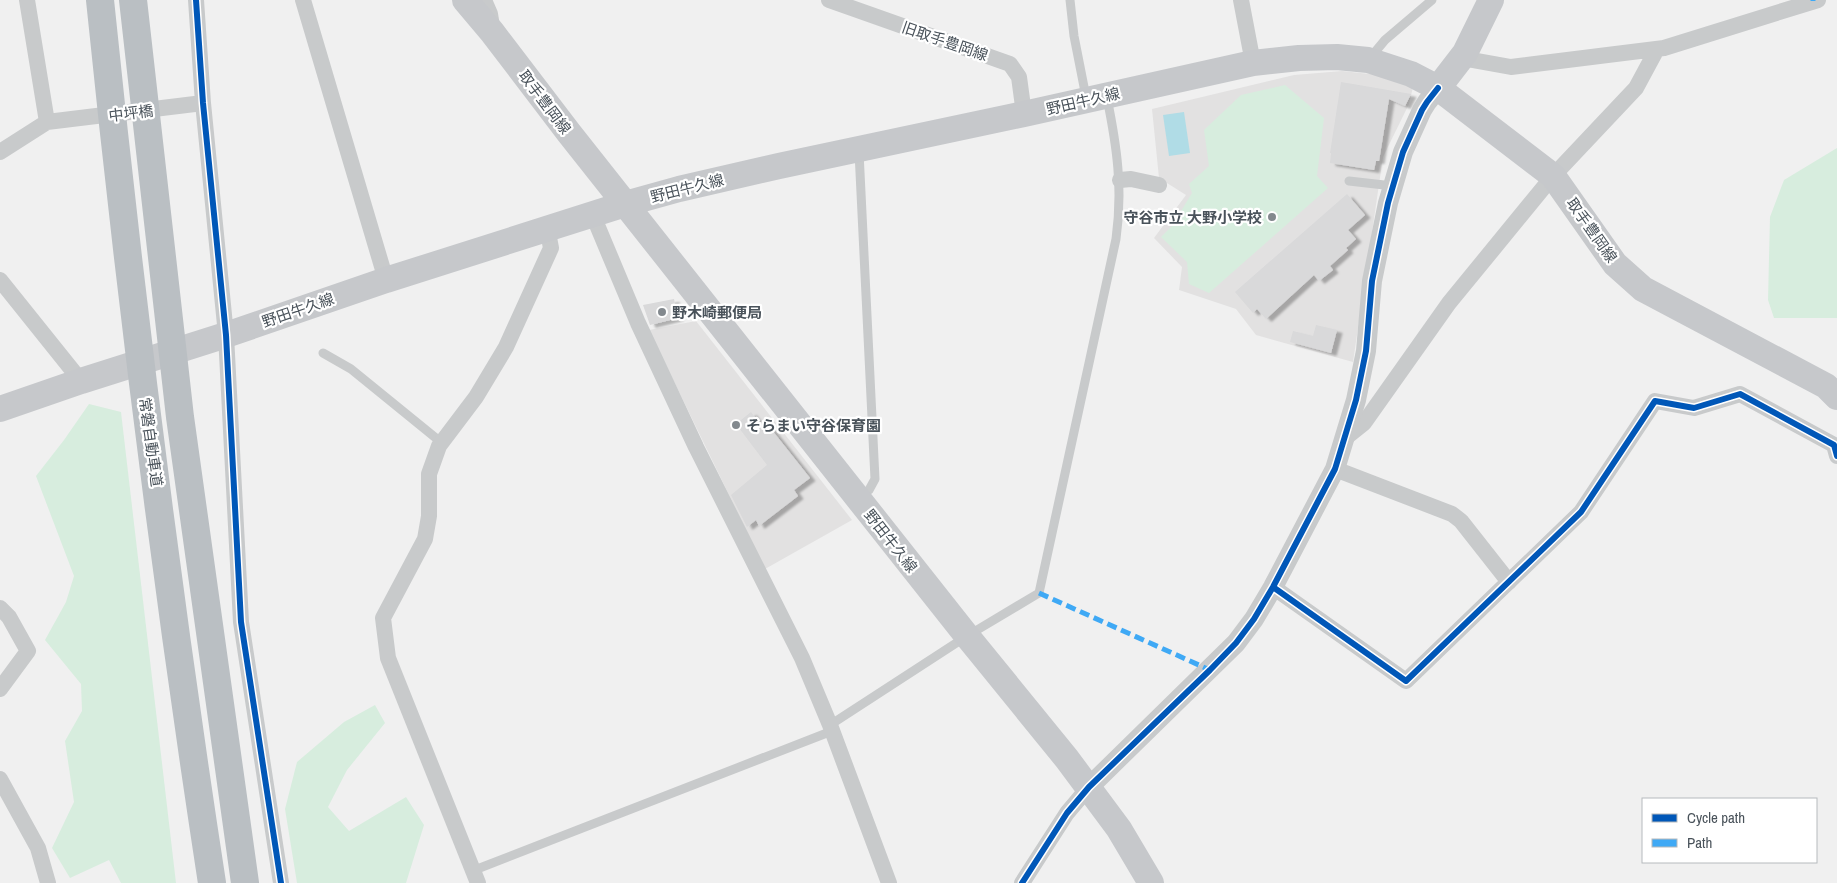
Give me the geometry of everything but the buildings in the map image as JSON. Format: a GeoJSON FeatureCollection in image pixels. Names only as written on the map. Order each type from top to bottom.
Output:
{"type":"FeatureCollection","features":[{"type":"Feature","properties":{"kind":"highway"},"geometry":{"type":"LineString","coordinates":[[82,0],[118,178]]}},
{"type":"Feature","properties":{"kind":"highway","name":"常磐自動車道"},"geometry":{"type":"LineString","coordinates":[[100,0],[118,178],[148,421],[212,883]]}},
{"type":"Feature","properties":{"kind":"highway"},"geometry":{"type":"LineString","coordinates":[[133,0],[180,418],[245,883]]}},
{"type":"Feature","properties":{"kind":"highway"},"geometry":{"type":"LineString","coordinates":[[150,0],[164,276]]}},
{"type":"Feature","properties":{"kind":"main road","name":"取手豊岡線"},"geometry":{"type":"LineString","coordinates":[[465,0],[625,204]]}},
{"type":"Feature","properties":{"kind":"main road"},"geometry":{"type":"LineString","coordinates":[[1438,88],[1461,58],[1491,0]]}},
{"type":"Feature","properties":{"kind":"main road","name":"野田牛久線"},"geometry":{"type":"LineString","coordinates":[[2,407],[226,335],[386,280],[592,213],[688,187],[859,149],[1277,59],[1318,57],[1368,60],[1411,74],[1438,88]]}},
{"type":"Feature","properties":{"kind":"main road","name":"取手豊岡線"},"geometry":{"type":"LineString","coordinates":[[1438,88],[1553,176],[1615,264],[1643,289],[1826,386],[1837,397]]}},
{"type":"Feature","properties":{"kind":"main road","name":"野田牛久線"},"geometry":{"type":"LineString","coordinates":[[625,204],[1089,787],[1130,846],[1151,883]]}},
{"type":"Feature","properties":{"kind":"street"},"geometry":{"type":"LineString","coordinates":[[0,152],[47,122],[27,0]]}},
{"type":"Feature","properties":{"kind":"street"},"geometry":{"type":"LineString","coordinates":[[196,0],[202,104],[226,335],[241,622],[281,883]]}},
{"type":"Feature","properties":{"kind":"street"},"geometry":{"type":"LineString","coordinates":[[303,0],[386,280]]}},
{"type":"Feature","properties":{"kind":"street"},"geometry":{"type":"LineString","coordinates":[[484,0],[490,14],[492,32]]}},
{"type":"Feature","properties":{"kind":"street","name":"旧取手豊岡線"},"geometry":{"type":"LineString","coordinates":[[829,0],[1010,64],[1019,77],[1024,114]]}},
{"type":"Feature","properties":{"kind":"street"},"geometry":{"type":"LineString","coordinates":[[1241,0],[1253,63]]}},
{"type":"Feature","properties":{"kind":"street"},"geometry":{"type":"LineString","coordinates":[[1461,58],[1511,67],[1664,48],[1818,0]]}},
{"type":"Feature","properties":{"kind":"street"},"geometry":{"type":"LineString","coordinates":[[1344,439],[1364,423],[1448,303],[1553,176],[1636,88],[1657,49]]}},
{"type":"Feature","properties":{"kind":"street"},"geometry":{"type":"LineString","coordinates":[[1022,883],[1068,813],[1089,787],[1236,643],[1254,619],[1273,587],[1335,469],[1356,400],[1366,351],[1372,281],[1393,186],[1403,152],[1422,110],[1438,88]]}},
{"type":"Feature","properties":{"kind":"street","name":"中坪橋"},"geometry":{"type":"LineString","coordinates":[[47,122],[202,104]]}},
{"type":"Feature","properties":{"kind":"street"},"geometry":{"type":"LineString","coordinates":[[1120,180],[1131,179],[1159,184]]}},
{"type":"Feature","properties":{"kind":"street"},"geometry":{"type":"LineString","coordinates":[[592,213],[638,324],[696,447],[802,658],[831,728],[889,883]]}},
{"type":"Feature","properties":{"kind":"street"},"geometry":{"type":"LineString","coordinates":[[475,877],[388,658],[383,618],[425,539],[429,516],[429,474],[442,443],[476,398],[506,347],[551,248],[547,227]]}},
{"type":"Feature","properties":{"kind":"street"},"geometry":{"type":"LineString","coordinates":[[0,280],[81,381]]}},
{"type":"Feature","properties":{"kind":"street"},"geometry":{"type":"LineString","coordinates":[[1273,587],[1406,681],[1581,512],[1655,402],[1694,408],[1740,394],[1834,445],[1837,456]]}},
{"type":"Feature","properties":{"kind":"street"},"geometry":{"type":"LineString","coordinates":[[1335,469],[1452,514],[1461,521],[1509,582]]}},
{"type":"Feature","properties":{"kind":"street"},"geometry":{"type":"LineString","coordinates":[[0,608],[10,617],[28,651],[0,689]]}},
{"type":"Feature","properties":{"kind":"street"},"geometry":{"type":"LineString","coordinates":[[0,779],[38,848],[48,883]]}},
{"type":"Feature","properties":{"kind":"lane"},"geometry":{"type":"LineString","coordinates":[[475,877],[831,728],[967,636],[1039,593],[1116,239],[1120,210],[1120,180],[1097,98],[1074,36],[1070,0]]}},
{"type":"Feature","properties":{"kind":"lane"},"geometry":{"type":"LineString","coordinates":[[1368,60],[1385,40],[1432,0]]}},
{"type":"Feature","properties":{"kind":"lane"},"geometry":{"type":"LineString","coordinates":[[859,149],[875,479],[869,490],[859,500]]}},
{"type":"Feature","properties":{"kind":"lane"},"geometry":{"type":"LineString","coordinates":[[1349,181],[1393,186]]}},
{"type":"Feature","properties":{"kind":"lane"},"geometry":{"type":"LineString","coordinates":[[323,352],[350,369],[442,443]]}},
{"type":"Feature","properties":{"kind":"shaded area","name":"守谷市立 大野小学校"},"geometry":{"type":"Polygon","coordinates":[[[1342,71],[1388,76],[1413,87],[1409,104],[1383,157],[1353,362],[1256,335],[1236,309],[1179,290],[1182,267],[1154,238],[1186,195],[1159,178],[1152,109],[1294,75],[1342,71]]]}},
{"type":"Feature","properties":{"kind":"shaded area","name":"そらまい守谷保育園"},"geometry":{"type":"Polygon","coordinates":[[[696,321],[852,520],[765,569],[649,330],[696,321]]]}},
{"type":"Feature","properties":{"kind":"green space"},"geometry":{"type":"Polygon","coordinates":[[[1285,85],[1324,118],[1317,176],[1328,188],[1209,293],[1189,284],[1187,262],[1161,237],[1172,226],[1192,193],[1189,184],[1209,166],[1204,130],[1241,95],[1285,85]]]}},
{"type":"Feature","properties":{"kind":"green space"},"geometry":{"type":"Polygon","coordinates":[[[1837,148],[1837,318],[1774,318],[1768,300],[1770,217],[1784,180],[1837,148]]]}},
{"type":"Feature","properties":{"kind":"green space"},"geometry":{"type":"Polygon","coordinates":[[[89,404],[121,412],[176,883],[121,883],[109,860],[70,878],[52,848],[74,802],[65,741],[82,711],[81,684],[45,640],[66,602],[74,576],[36,476],[89,404]]]}},
{"type":"Feature","properties":{"kind":"green space"},"geometry":{"type":"Polygon","coordinates":[[[375,705],[385,723],[347,770],[328,807],[349,831],[406,797],[424,825],[406,883],[297,883],[285,809],[297,762],[344,722],[375,705]]]}},
{"type":"Feature","properties":{"kind":"water"},"geometry":{"type":"Polygon","coordinates":[[[1184,112],[1190,153],[1169,156],[1163,115],[1184,112]]]}},
{"type":"Feature","properties":{"kind":"marked path"},"geometry":{"type":"LineString","coordinates":[[1039,593],[1210,670]]}},
{"type":"Feature","properties":{"kind":"cycle path"},"geometry":{"type":"LineString","coordinates":[[196,0],[203,103],[226,335],[241,622],[281,883]]}},
{"type":"Feature","properties":{"kind":"cycle path"},"geometry":{"type":"LineString","coordinates":[[1022,883],[1067,813],[1089,787],[1236,643],[1254,619],[1273,587],[1335,469],[1356,400],[1366,351],[1372,281],[1388,203],[1403,152],[1422,110],[1438,88]]}},
{"type":"Feature","properties":{"kind":"cycle path"},"geometry":{"type":"LineString","coordinates":[[1273,587],[1406,681],[1581,512],[1655,401],[1694,408],[1740,394],[1834,445],[1837,456]]}},
{"type":"Feature","properties":{"kind":"place","name":"守谷市立 大野小学校"},"geometry":{"type":"Point","coordinates":[1272,217]}},
{"type":"Feature","properties":{"kind":"place","name":"野木崎郵便局"},"geometry":{"type":"Point","coordinates":[662,312]}},
{"type":"Feature","properties":{"kind":"place","name":"そらまい守谷保育園"},"geometry":{"type":"Point","coordinates":[736,425]}}]}
